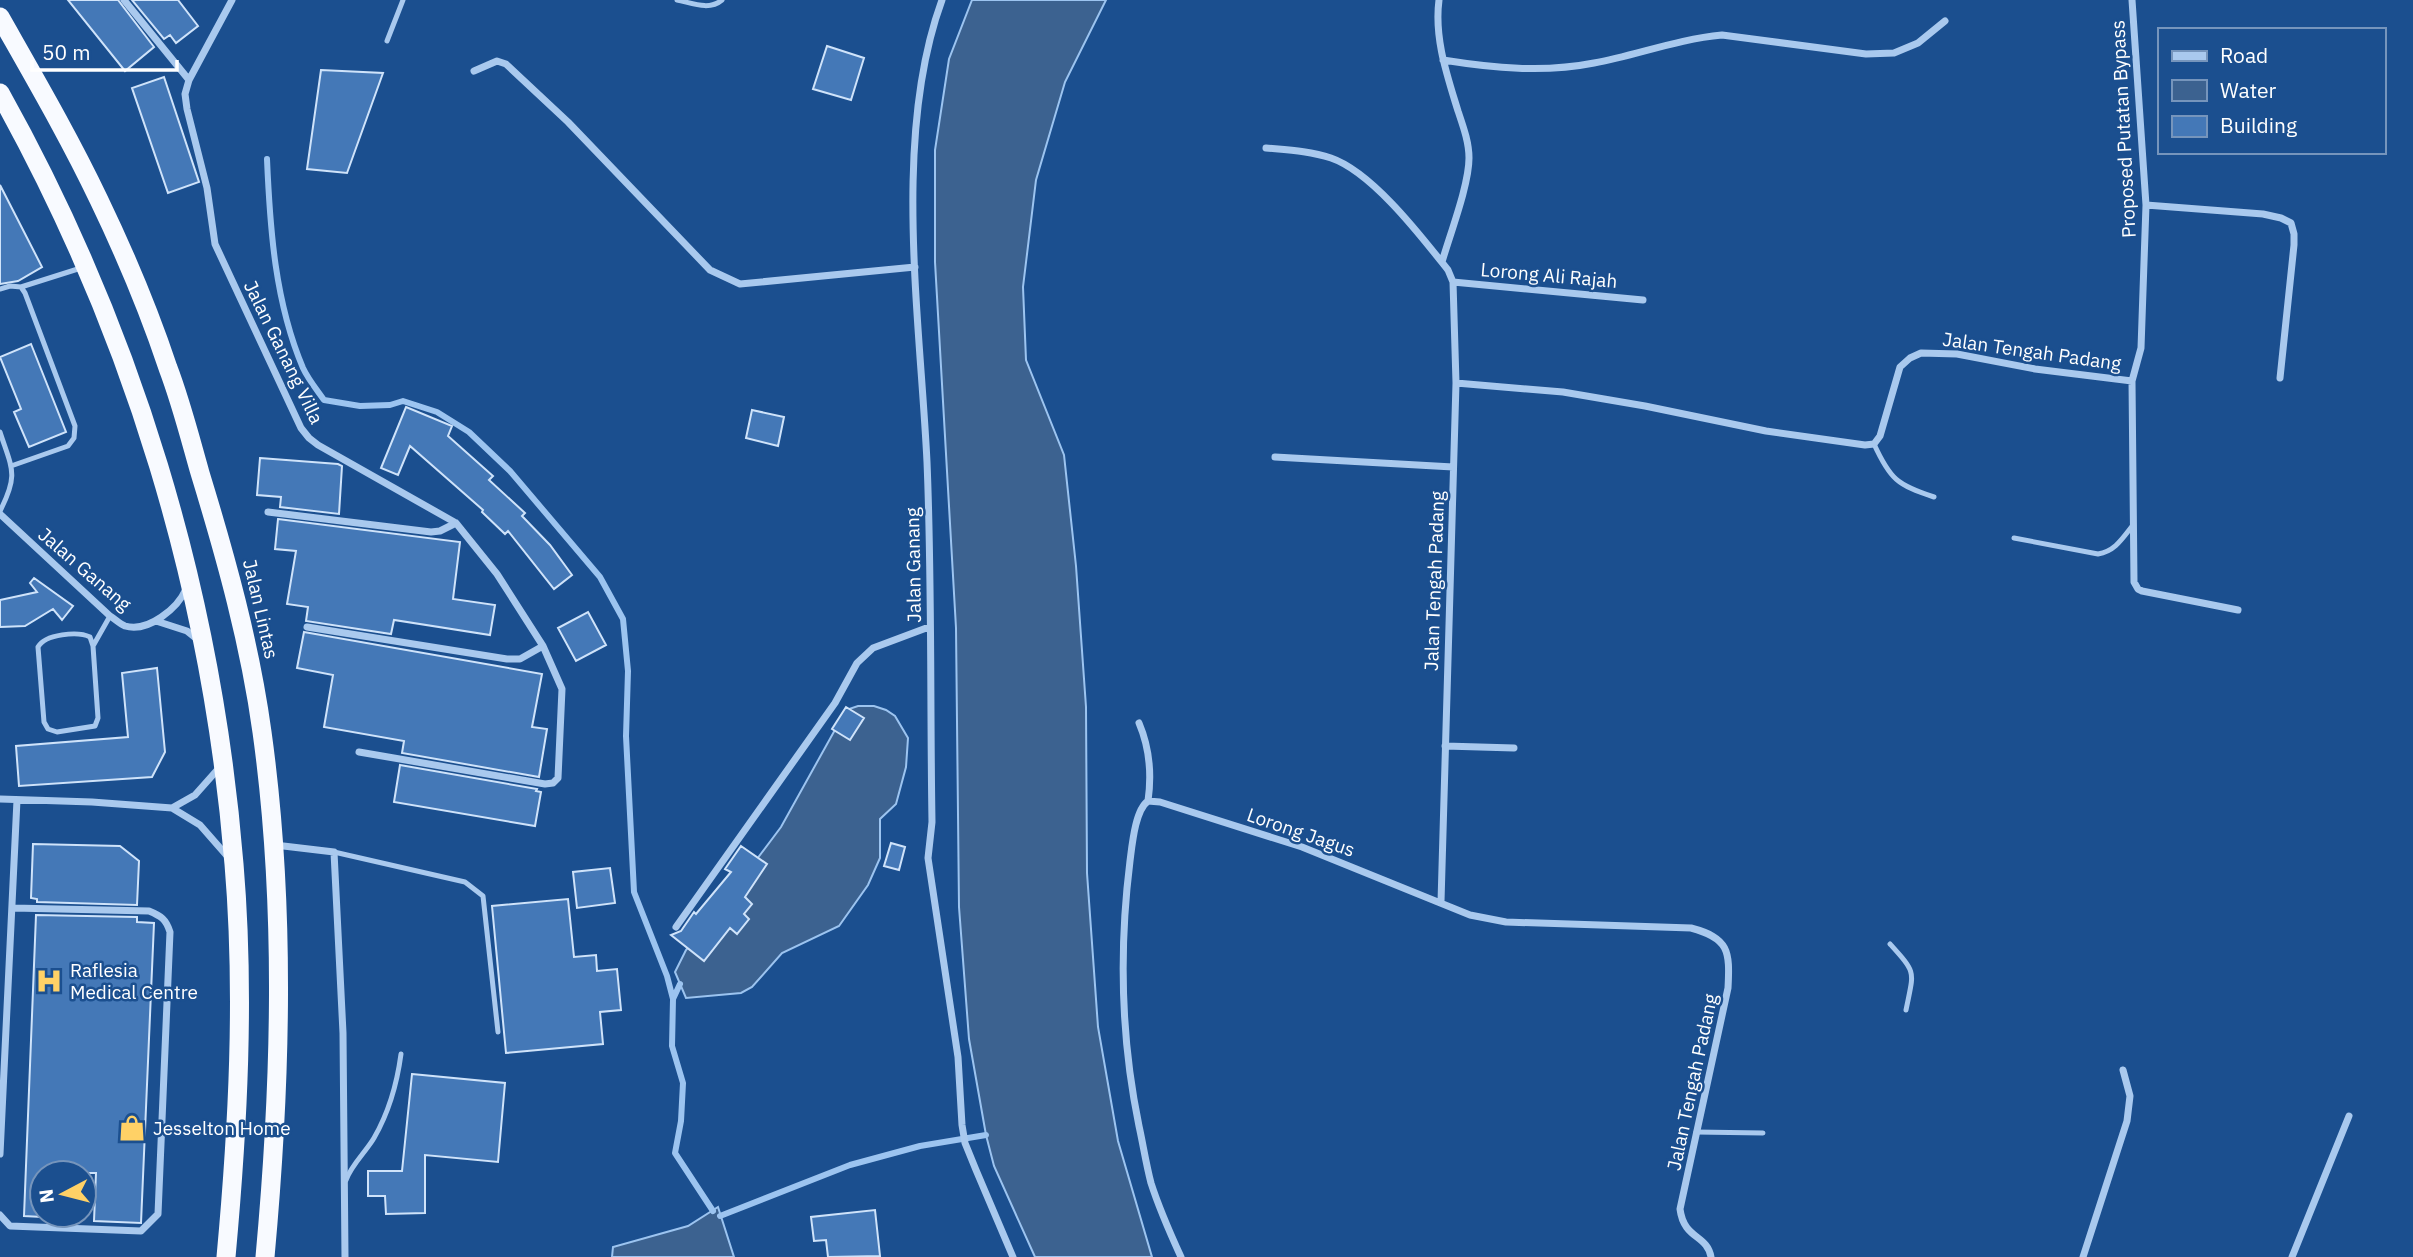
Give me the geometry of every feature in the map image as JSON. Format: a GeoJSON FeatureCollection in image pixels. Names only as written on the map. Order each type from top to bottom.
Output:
{"type":"FeatureCollection","features":[{"type":"Feature","properties":{"kind":"highway","name":"Jalan Lintas"},"geometry":{"type":"LineString","coordinates":[[0,17],[100,201],[169,368],[223,548],[243,628],[262,732],[274,844],[278,1008],[275,1130],[265,1257]]}},
{"type":"Feature","properties":{"kind":"highway"},"geometry":{"type":"LineString","coordinates":[[0,93],[36,158],[87,266],[132,382],[159,464],[190,578],[205,648],[224,762],[234,866],[238,964],[237,1130],[226,1257]]}},
{"type":"Feature","properties":{"kind":"street"},"geometry":{"type":"LineString","coordinates":[[124,0],[189,80]]}},
{"type":"Feature","properties":{"kind":"street","name":"Jalan Ganang Villa"},"geometry":{"type":"LineString","coordinates":[[232,0],[189,80],[185,94],[187,109],[207,188],[215,244],[301,428],[318,445],[456,523],[496,574],[543,646],[562,689],[558,778],[552,783],[359,752]]}},
{"type":"Feature","properties":{"kind":"street","name":"Jalan Ganang"},"geometry":{"type":"LineString","coordinates":[[942,0],[933,23],[922,74],[916,123],[914,194],[915,267],[927,464],[932,822],[928,858],[958,1057],[962,1129],[965,1143],[1013,1257]]}},
{"type":"Feature","properties":{"kind":"street"},"geometry":{"type":"LineString","coordinates":[[1439,0],[1443,60],[1467,139],[1469,158],[1442,262]]}},
{"type":"Feature","properties":{"kind":"street","name":"Proposed Putatan Bypass"},"geometry":{"type":"LineString","coordinates":[[2132,0],[2146,205],[2141,348],[2132,381],[2134,582],[2138,589],[2238,610]]}},
{"type":"Feature","properties":{"kind":"street"},"geometry":{"type":"LineString","coordinates":[[1443,60],[1504,68],[1560,67],[1593,63],[1700,37],[1722,35],[1866,54],[1894,54],[1918,44],[1944,20]]}},
{"type":"Feature","properties":{"kind":"street"},"geometry":{"type":"LineString","coordinates":[[474,71],[497,61],[506,64],[568,122],[710,270],[740,284],[915,267]]}},
{"type":"Feature","properties":{"kind":"street"},"geometry":{"type":"LineString","coordinates":[[1266,148],[1312,152],[1352,168],[1395,207],[1442,262],[1453,282]]}},
{"type":"Feature","properties":{"kind":"street"},"geometry":{"type":"LineString","coordinates":[[2146,205],[2263,214],[2291,223],[2294,245],[2280,378]]}},
{"type":"Feature","properties":{"kind":"street","name":"Jalan Tengah Padang"},"geometry":{"type":"LineString","coordinates":[[1453,282],[1456,383],[1441,902],[1470,915],[1506,922],[1690,928],[1708,933],[1726,947],[1730,962],[1728,988],[1680,1209],[1685,1228],[1706,1245],[1711,1257]]}},
{"type":"Feature","properties":{"kind":"street","name":"Lorong Ali Rajah"},"geometry":{"type":"LineString","coordinates":[[1453,282],[1643,300]]}},
{"type":"Feature","properties":{"kind":"street","name":"Jalan Tengah Padang"},"geometry":{"type":"LineString","coordinates":[[1874,443],[1885,424],[1900,367],[1921,353],[1957,354],[2035,369],[2132,381]]}},
{"type":"Feature","properties":{"kind":"street"},"geometry":{"type":"LineString","coordinates":[[1456,383],[1563,392],[1766,431],[1865,445],[1874,443]]}},
{"type":"Feature","properties":{"kind":"street"},"geometry":{"type":"LineString","coordinates":[[1275,457],[1453,467]]}},
{"type":"Feature","properties":{"kind":"street","name":"Jalan Ganang"},"geometry":{"type":"LineString","coordinates":[[0,512],[110,616],[125,626],[156,621],[187,631],[205,648]]}},
{"type":"Feature","properties":{"kind":"street"},"geometry":{"type":"LineString","coordinates":[[268,512],[431,532],[440,531],[456,523]]}},
{"type":"Feature","properties":{"kind":"street"},"geometry":{"type":"LineString","coordinates":[[156,621],[177,603],[190,578]]}},
{"type":"Feature","properties":{"kind":"street"},"geometry":{"type":"LineString","coordinates":[[307,627],[507,659],[520,659],[543,646]]}},
{"type":"Feature","properties":{"kind":"street"},"geometry":{"type":"LineString","coordinates":[[676,927],[835,703],[857,663],[873,648],[929,627]]}},
{"type":"Feature","properties":{"kind":"street"},"geometry":{"type":"LineString","coordinates":[[1139,723],[1147,742],[1150,760],[1147,801],[1139,813],[1124,912],[1127,1054],[1134,1102],[1151,1180],[1181,1257]]}},
{"type":"Feature","properties":{"kind":"street"},"geometry":{"type":"LineString","coordinates":[[1445,746],[1514,748]]}},
{"type":"Feature","properties":{"kind":"street"},"geometry":{"type":"LineString","coordinates":[[172,808],[195,795],[224,762]]}},
{"type":"Feature","properties":{"kind":"street"},"geometry":{"type":"LineString","coordinates":[[0,799],[172,808],[200,825],[213,837],[234,866]]}},
{"type":"Feature","properties":{"kind":"street"},"geometry":{"type":"LineString","coordinates":[[0,1154],[17,800]]}},
{"type":"Feature","properties":{"kind":"street","name":"Lorong Jagus"},"geometry":{"type":"LineString","coordinates":[[1147,801],[1160,802],[1301,847],[1441,902]]}},
{"type":"Feature","properties":{"kind":"street"},"geometry":{"type":"LineString","coordinates":[[274,844],[334,852],[343,1033],[345,1257]]}},
{"type":"Feature","properties":{"kind":"street"},"geometry":{"type":"LineString","coordinates":[[0,1215],[10,1226],[141,1231],[158,1214],[170,932],[161,916],[149,911],[13,908]]}},
{"type":"Feature","properties":{"kind":"street"},"geometry":{"type":"LineString","coordinates":[[2083,1257],[2127,1121],[2130,1096],[2123,1070]]}},
{"type":"Feature","properties":{"kind":"street"},"geometry":{"type":"LineString","coordinates":[[2292,1257],[2349,1116]]}},
{"type":"Feature","properties":{"kind":"lane"},"geometry":{"type":"LineString","coordinates":[[387,41],[403,0]]}},
{"type":"Feature","properties":{"kind":"lane"},"geometry":{"type":"LineString","coordinates":[[677,0],[712,6],[722,0]]}},
{"type":"Feature","properties":{"kind":"lane"},"geometry":{"type":"LineString","coordinates":[[0,289],[9,286],[21,287],[87,266]]}},
{"type":"Feature","properties":{"kind":"lane"},"geometry":{"type":"LineString","coordinates":[[11,466],[68,446],[74,438],[75,426],[21,287]]}},
{"type":"Feature","properties":{"kind":"lane"},"geometry":{"type":"LineString","coordinates":[[0,432],[11,466],[11,488],[0,512]]}},
{"type":"Feature","properties":{"kind":"lane"},"geometry":{"type":"LineString","coordinates":[[1874,443],[1887,472],[1909,489],[1934,497]]}},
{"type":"Feature","properties":{"kind":"lane"},"geometry":{"type":"LineString","coordinates":[[2014,538],[2098,554],[2109,552],[2133,526]]}},
{"type":"Feature","properties":{"kind":"lane"},"geometry":{"type":"LineString","coordinates":[[93,646],[90,637],[84,634],[41,641],[38,647],[44,722],[48,729],[57,732],[95,726],[98,718],[93,646],[110,616]]}},
{"type":"Feature","properties":{"kind":"lane"},"geometry":{"type":"LineString","coordinates":[[334,852],[464,882],[476,888],[483,896],[498,1032]]}},
{"type":"Feature","properties":{"kind":"lane"},"geometry":{"type":"LineString","coordinates":[[1890,944],[1911,970],[1906,1010]]}},
{"type":"Feature","properties":{"kind":"lane"},"geometry":{"type":"LineString","coordinates":[[344,1186],[349,1171],[372,1142],[382,1124],[391,1102],[401,1054]]}},
{"type":"Feature","properties":{"kind":"lane"},"geometry":{"type":"LineString","coordinates":[[1696,1132],[1763,1133]]}},
{"type":"Feature","properties":{"kind":"water"},"geometry":{"type":"Polygon","coordinates":[[[972,0],[1106,0],[1065,82],[1036,180],[1023,287],[1026,360],[1064,455],[1076,566],[1086,707],[1087,873],[1098,1027],[1118,1141],[1152,1257],[1035,1257],[994,1166],[969,1039],[959,907],[956,628],[935,262],[935,150],[949,59],[972,0]]]}},
{"type":"Feature","properties":{"kind":"water"},"geometry":{"type":"Polygon","coordinates":[[[858,706],[874,706],[886,710],[895,716],[908,738],[906,767],[896,804],[880,819],[880,858],[868,885],[839,926],[782,953],[752,987],[741,993],[686,998],[675,972],[686,950],[781,827],[846,710],[858,706]]]}},
{"type":"Feature","properties":{"kind":"water"},"geometry":{"type":"Polygon","coordinates":[[[718,1207],[734,1257],[612,1257],[613,1247],[688,1226],[718,1207]]]}},
{"type":"Feature","properties":{"kind":"building"},"geometry":{"type":"Polygon","coordinates":[[[68,0],[118,0],[154,47],[125,71],[68,0]]]}},
{"type":"Feature","properties":{"kind":"building"},"geometry":{"type":"Polygon","coordinates":[[[132,0],[178,0],[198,26],[176,43],[170,35],[164,39],[132,0]]]}},
{"type":"Feature","properties":{"kind":"building"},"geometry":{"type":"Polygon","coordinates":[[[827,46],[864,58],[851,100],[813,89],[827,46]]]}},
{"type":"Feature","properties":{"kind":"building"},"geometry":{"type":"Polygon","coordinates":[[[321,70],[383,73],[347,173],[307,169],[321,70]]]}},
{"type":"Feature","properties":{"kind":"building"},"geometry":{"type":"Polygon","coordinates":[[[164,77],[199,182],[168,193],[132,88],[164,77]]]}},
{"type":"Feature","properties":{"kind":"building"},"geometry":{"type":"Polygon","coordinates":[[[0,185],[42,267],[18,281],[0,284],[0,185]]]}},
{"type":"Feature","properties":{"kind":"building"},"geometry":{"type":"Polygon","coordinates":[[[31,344],[66,432],[29,447],[14,412],[21,409],[0,357],[31,344]]]}},
{"type":"Feature","properties":{"kind":"building"},"geometry":{"type":"Polygon","coordinates":[[[406,407],[452,426],[448,436],[493,476],[489,480],[525,513],[522,516],[550,545],[572,575],[554,589],[508,531],[505,534],[483,510],[410,446],[398,475],[381,468],[406,407]]]}},
{"type":"Feature","properties":{"kind":"building"},"geometry":{"type":"Polygon","coordinates":[[[752,410],[784,417],[778,446],[746,438],[752,410]]]}},
{"type":"Feature","properties":{"kind":"building"},"geometry":{"type":"Polygon","coordinates":[[[260,458],[342,466],[339,514],[280,507],[281,497],[257,495],[260,458]]]}},
{"type":"Feature","properties":{"kind":"building"},"geometry":{"type":"Polygon","coordinates":[[[278,519],[460,542],[453,599],[495,605],[490,635],[394,620],[391,634],[306,621],[308,607],[287,604],[296,551],[275,549],[278,519]]]}},
{"type":"Feature","properties":{"kind":"building"},"geometry":{"type":"Polygon","coordinates":[[[34,578],[73,606],[62,620],[53,609],[25,626],[0,627],[0,600],[37,592],[30,583],[34,578]]]}},
{"type":"Feature","properties":{"kind":"building"},"geometry":{"type":"Polygon","coordinates":[[[588,612],[606,645],[576,661],[558,628],[588,612]]]}},
{"type":"Feature","properties":{"kind":"building"},"geometry":{"type":"Polygon","coordinates":[[[304,632],[542,674],[532,727],[547,729],[539,777],[402,753],[404,741],[324,727],[333,675],[297,668],[304,632]]]}},
{"type":"Feature","properties":{"kind":"building"},"geometry":{"type":"Polygon","coordinates":[[[157,668],[165,752],[152,777],[19,786],[16,746],[128,737],[122,673],[157,668]]]}},
{"type":"Feature","properties":{"kind":"building"},"geometry":{"type":"Polygon","coordinates":[[[846,707],[864,718],[850,740],[832,729],[846,707]]]}},
{"type":"Feature","properties":{"kind":"building"},"geometry":{"type":"Polygon","coordinates":[[[400,765],[537,789],[536,791],[541,792],[535,826],[394,802],[400,765]]]}},
{"type":"Feature","properties":{"kind":"building"},"geometry":{"type":"Polygon","coordinates":[[[891,843],[905,847],[899,870],[884,866],[891,843]]]}},
{"type":"Feature","properties":{"kind":"building"},"geometry":{"type":"Polygon","coordinates":[[[33,844],[120,846],[139,861],[137,905],[37,902],[37,899],[31,898],[33,844]]]}},
{"type":"Feature","properties":{"kind":"building"},"geometry":{"type":"Polygon","coordinates":[[[741,846],[767,864],[745,897],[752,904],[744,914],[749,919],[737,934],[730,928],[704,961],[671,935],[681,931],[694,912],[696,914],[731,872],[725,869],[741,846]]]}},
{"type":"Feature","properties":{"kind":"building"},"geometry":{"type":"Polygon","coordinates":[[[610,868],[615,903],[577,908],[573,872],[610,868]]]}},
{"type":"Feature","properties":{"kind":"building"},"geometry":{"type":"Polygon","coordinates":[[[568,899],[574,957],[596,955],[597,971],[617,969],[621,1010],[600,1012],[603,1044],[506,1053],[492,906],[568,899]]]}},
{"type":"Feature","properties":{"kind":"building"},"geometry":{"type":"Polygon","coordinates":[[[36,915],[137,917],[137,922],[154,923],[141,1223],[98,1221],[98,1159],[28,1159],[28,1216],[24,1216],[36,915]]]}},
{"type":"Feature","properties":{"kind":"building"},"geometry":{"type":"Polygon","coordinates":[[[412,1074],[505,1083],[498,1162],[425,1155],[425,1213],[386,1214],[385,1196],[368,1196],[368,1171],[402,1171],[412,1074]]]}},
{"type":"Feature","properties":{"kind":"building"},"geometry":{"type":"Polygon","coordinates":[[[875,1210],[880,1256],[828,1257],[826,1240],[814,1241],[811,1217],[875,1210]]]}},
{"type":"Feature","properties":{"kind":"waterway"},"geometry":{"type":"LineString","coordinates":[[267,159],[272,238],[286,317],[303,368],[324,400],[360,406],[390,405],[403,401],[437,412],[469,432],[510,471],[600,577],[623,619],[628,671],[626,736],[634,892],[667,976],[673,999]]}},
{"type":"Feature","properties":{"kind":"waterway"},"geometry":{"type":"LineString","coordinates":[[680,984],[673,999],[672,1046],[683,1083],[681,1121],[675,1153],[713,1211]]}},
{"type":"Feature","properties":{"kind":"waterway"},"geometry":{"type":"LineString","coordinates":[[720,1216],[850,1165],[920,1146],[986,1135]]}},
{"type":"Feature","properties":{"kind":"place","name":"Raflesia Medical Centre"},"geometry":{"type":"Point","coordinates":[49,981]}},
{"type":"Feature","properties":{"kind":"place","name":"Jesselton Home"},"geometry":{"type":"Point","coordinates":[132,1128]}}]}
